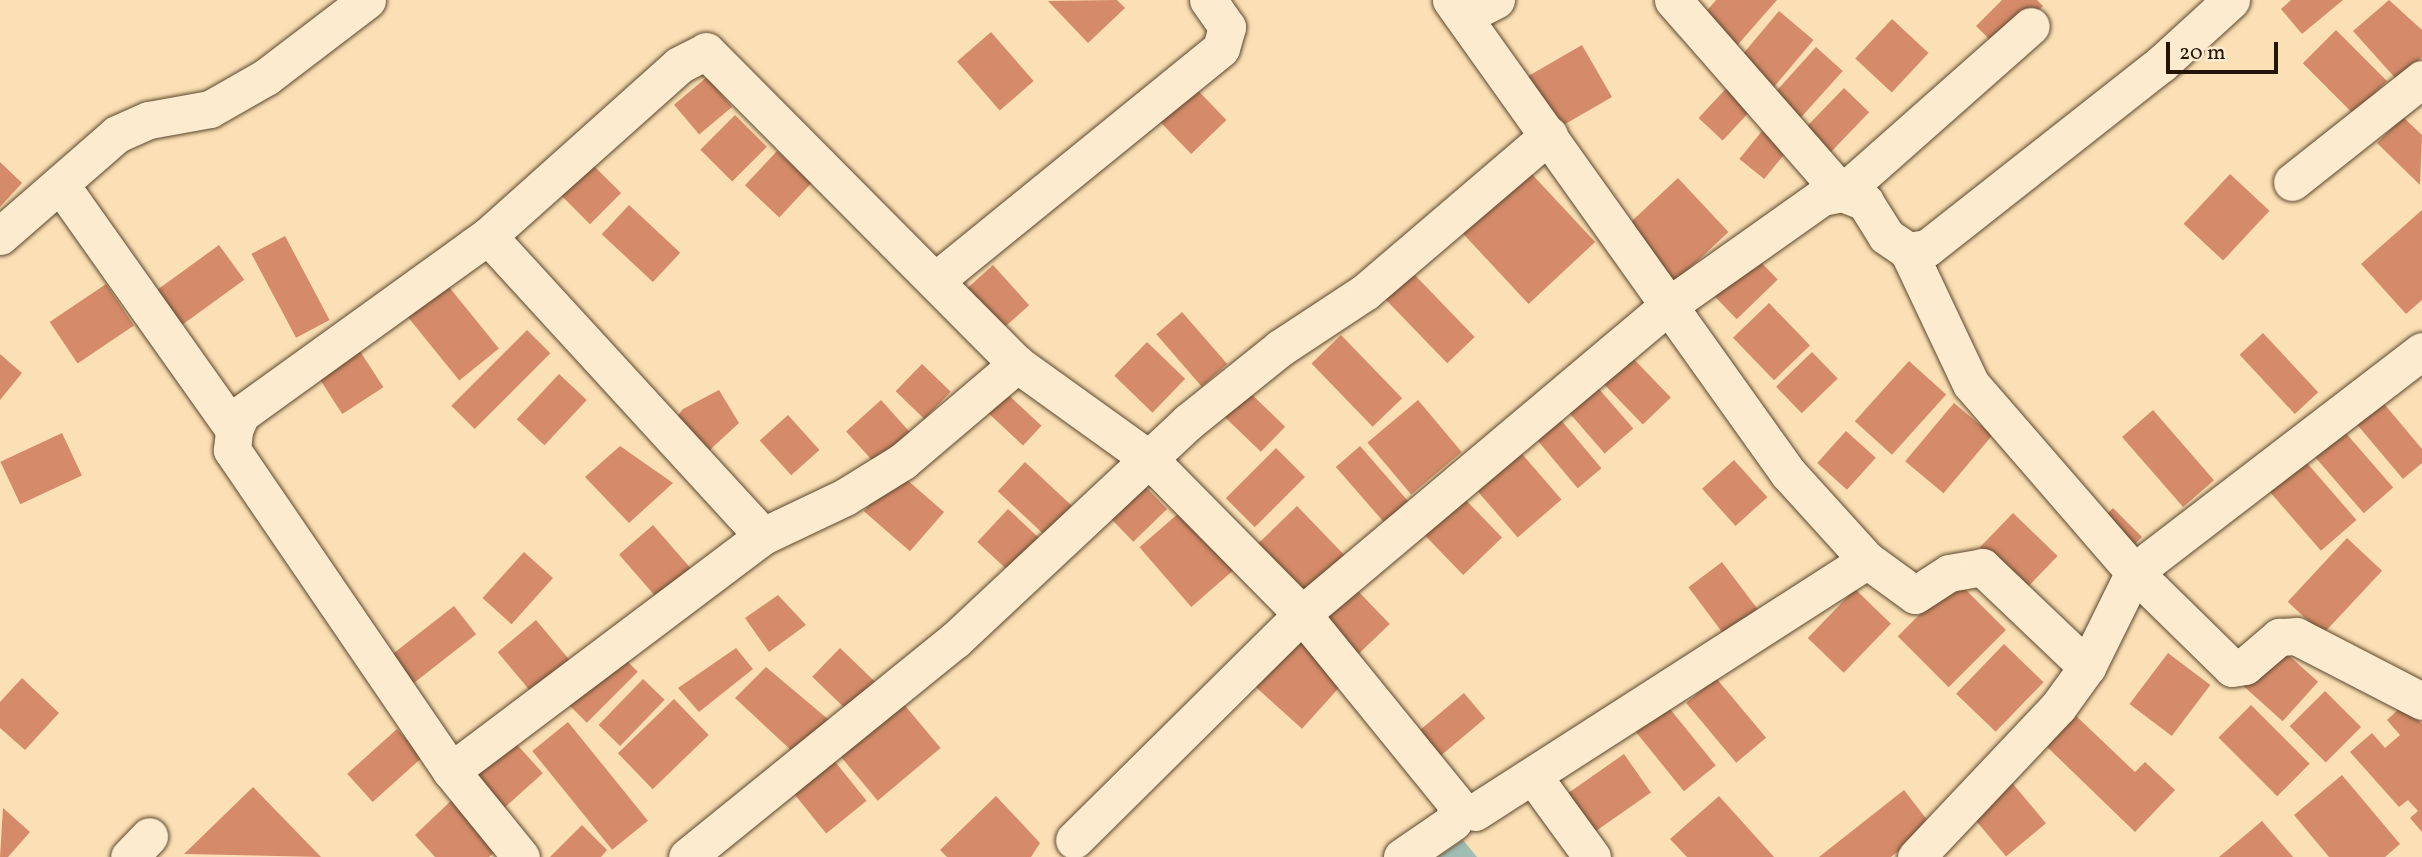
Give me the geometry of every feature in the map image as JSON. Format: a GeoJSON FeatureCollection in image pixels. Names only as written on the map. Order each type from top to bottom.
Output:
{"type":"FeatureCollection","features":[{"type":"Feature","properties":{"kind":"street"},"geometry":{"type":"LineString","coordinates":[[0,236],[117,134],[149,120],[210,109],[266,77],[367,0]]}},
{"type":"Feature","properties":{"kind":"street"},"geometry":{"type":"LineString","coordinates":[[936,280],[1221,48],[1227,27],[1208,0]]}},
{"type":"Feature","properties":{"kind":"street"},"geometry":{"type":"LineString","coordinates":[[1673,0],[1842,193],[1864,202],[1886,236],[1908,251],[1971,384],[2134,572],[2232,668],[2245,666],[2279,637],[2296,636],[2422,701]]}},
{"type":"Feature","properties":{"kind":"street"},"geometry":{"type":"LineString","coordinates":[[1908,251],[1955,233],[2231,0]]}},
{"type":"Feature","properties":{"kind":"street"},"geometry":{"type":"LineString","coordinates":[[1470,5],[1549,135],[1665,307],[1788,473],[1867,560],[1915,595],[1949,573],[1982,567],[2087,667]]}},
{"type":"Feature","properties":{"kind":"street"},"geometry":{"type":"LineString","coordinates":[[1074,840],[1302,614],[1665,307],[1822,197],[1842,193],[2031,26]]}},
{"type":"Feature","properties":{"kind":"street"},"geometry":{"type":"LineString","coordinates":[[521,857],[451,771],[232,450],[234,430],[241,414],[488,236],[678,65],[706,51],[1017,364],[1148,458],[1302,614],[1457,805],[1454,822],[1402,857]]}},
{"type":"Feature","properties":{"kind":"street"},"geometry":{"type":"LineString","coordinates":[[2291,182],[2422,79]]}},
{"type":"Feature","properties":{"kind":"street"},"geometry":{"type":"LineString","coordinates":[[688,857],[955,640],[1148,458],[1280,348],[1365,292],[1452,223],[1549,135]]}},
{"type":"Feature","properties":{"kind":"street"},"geometry":{"type":"LineString","coordinates":[[60,184],[234,430]]}},
{"type":"Feature","properties":{"kind":"street"},"geometry":{"type":"LineString","coordinates":[[488,236],[763,536]]}},
{"type":"Feature","properties":{"kind":"street"},"geometry":{"type":"LineString","coordinates":[[1916,857],[2019,752],[2087,667],[2134,572],[2422,351]]}},
{"type":"Feature","properties":{"kind":"street"},"geometry":{"type":"LineString","coordinates":[[451,771],[763,536],[845,497],[903,461],[1017,364]]}},
{"type":"Feature","properties":{"kind":"street"},"geometry":{"type":"LineString","coordinates":[[1475,812],[1867,560]]}},
{"type":"Feature","properties":{"kind":"street"},"geometry":{"type":"LineString","coordinates":[[1533,776],[1592,857]]}},
{"type":"Feature","properties":{"kind":"water"},"geometry":{"type":"Polygon","coordinates":[[[1463,840],[1477,857],[1438,857],[1463,840]]]}},
{"type":"Feature","properties":{"kind":"building"},"geometry":{"type":"Polygon","coordinates":[[[1117,0],[1125,8],[1088,43],[1048,1],[1117,0]]]}},
{"type":"Feature","properties":{"kind":"building"},"geometry":{"type":"Polygon","coordinates":[[[1716,0],[1777,0],[1734,49],[1700,19],[1716,0]]]}},
{"type":"Feature","properties":{"kind":"building"},"geometry":{"type":"Polygon","coordinates":[[[2002,0],[2037,0],[2043,6],[2000,50],[1976,26],[2002,0]]]}},
{"type":"Feature","properties":{"kind":"building"},"geometry":{"type":"Polygon","coordinates":[[[2291,0],[2343,0],[2302,34],[2281,9],[2291,0]]]}},
{"type":"Feature","properties":{"kind":"building"},"geometry":{"type":"Polygon","coordinates":[[[2389,0],[2422,30],[2422,57],[2397,80],[2353,31],[2389,0]]]}},
{"type":"Feature","properties":{"kind":"building"},"geometry":{"type":"Polygon","coordinates":[[[1779,11],[1813,40],[1774,87],[1740,58],[1779,11]]]}},
{"type":"Feature","properties":{"kind":"building"},"geometry":{"type":"Polygon","coordinates":[[[1892,19],[1929,53],[1892,93],[1855,58],[1892,19]]]}},
{"type":"Feature","properties":{"kind":"building"},"geometry":{"type":"Polygon","coordinates":[[[2336,30],[2387,81],[2354,114],[2303,63],[2336,30]]]}},
{"type":"Feature","properties":{"kind":"building"},"geometry":{"type":"Polygon","coordinates":[[[991,32],[1034,81],[1000,111],[957,62],[991,32]]]}},
{"type":"Feature","properties":{"kind":"building"},"geometry":{"type":"Polygon","coordinates":[[[1582,45],[1612,97],[1552,131],[1522,80],[1582,45]]]}},
{"type":"Feature","properties":{"kind":"building"},"geometry":{"type":"Polygon","coordinates":[[[1816,47],[1843,71],[1793,126],[1766,102],[1816,47]]]}},
{"type":"Feature","properties":{"kind":"building"},"geometry":{"type":"Polygon","coordinates":[[[1182,74],[1226,120],[1191,154],[1147,108],[1182,74]]]}},
{"type":"Feature","properties":{"kind":"building"},"geometry":{"type":"Polygon","coordinates":[[[707,77],[732,107],[699,135],[674,105],[707,77]]]}},
{"type":"Feature","properties":{"kind":"building"},"geometry":{"type":"Polygon","coordinates":[[[1734,80],[1758,103],[1723,141],[1699,118],[1734,80]]]}},
{"type":"Feature","properties":{"kind":"building"},"geometry":{"type":"Polygon","coordinates":[[[1844,88],[1869,112],[1820,163],[1795,139],[1844,88]]]}},
{"type":"Feature","properties":{"kind":"building"},"geometry":{"type":"Polygon","coordinates":[[[735,115],[767,147],[732,181],[700,150],[735,115]]]}},
{"type":"Feature","properties":{"kind":"building"},"geometry":{"type":"Polygon","coordinates":[[[2403,117],[2422,135],[2420,185],[2377,143],[2403,117]]]}},
{"type":"Feature","properties":{"kind":"building"},"geometry":{"type":"Polygon","coordinates":[[[1762,131],[1787,151],[1764,179],[1739,159],[1762,131]]]}},
{"type":"Feature","properties":{"kind":"building"},"geometry":{"type":"Polygon","coordinates":[[[777,151],[811,183],[779,217],[745,185],[777,151]]]}},
{"type":"Feature","properties":{"kind":"building"},"geometry":{"type":"Polygon","coordinates":[[[585,157],[621,193],[590,224],[554,188],[585,157]]]}},
{"type":"Feature","properties":{"kind":"building"},"geometry":{"type":"Polygon","coordinates":[[[0,162],[22,183],[0,207],[0,162]]]}},
{"type":"Feature","properties":{"kind":"building"},"geometry":{"type":"Polygon","coordinates":[[[1529,171],[1595,242],[1529,304],[1462,233],[1529,171]]]}},
{"type":"Feature","properties":{"kind":"building"},"geometry":{"type":"Polygon","coordinates":[[[2230,174],[2269,211],[2223,261],[2184,224],[2230,174]]]}},
{"type":"Feature","properties":{"kind":"building"},"geometry":{"type":"Polygon","coordinates":[[[1678,178],[1728,232],[1676,281],[1625,227],[1678,178]]]}},
{"type":"Feature","properties":{"kind":"building"},"geometry":{"type":"Polygon","coordinates":[[[629,205],[680,253],[653,282],[602,234],[629,205]]]}},
{"type":"Feature","properties":{"kind":"building"},"geometry":{"type":"Polygon","coordinates":[[[2422,210],[2422,300],[2406,314],[2361,264],[2422,210]]]}},
{"type":"Feature","properties":{"kind":"building"},"geometry":{"type":"Polygon","coordinates":[[[285,236],[330,320],[296,338],[251,254],[285,236]]]}},
{"type":"Feature","properties":{"kind":"building"},"geometry":{"type":"Polygon","coordinates":[[[219,245],[244,280],[170,334],[145,299],[219,245]]]}},
{"type":"Feature","properties":{"kind":"building"},"geometry":{"type":"Polygon","coordinates":[[[1752,253],[1778,280],[1737,319],[1711,293],[1752,253]]]}},
{"type":"Feature","properties":{"kind":"building"},"geometry":{"type":"Polygon","coordinates":[[[993,265],[1029,305],[996,335],[960,294],[993,265]]]}},
{"type":"Feature","properties":{"kind":"building"},"geometry":{"type":"Polygon","coordinates":[[[1410,270],[1475,337],[1447,363],[1383,296],[1410,270]]]}},
{"type":"Feature","properties":{"kind":"building"},"geometry":{"type":"Polygon","coordinates":[[[441,277],[499,348],[459,381],[401,309],[441,277]]]}},
{"type":"Feature","properties":{"kind":"building"},"geometry":{"type":"Polygon","coordinates":[[[106,284],[134,325],[78,363],[50,322],[106,284]]]}},
{"type":"Feature","properties":{"kind":"building"},"geometry":{"type":"Polygon","coordinates":[[[1769,303],[1810,345],[1774,380],[1733,338],[1769,303]]]}},
{"type":"Feature","properties":{"kind":"building"},"geometry":{"type":"Polygon","coordinates":[[[1182,312],[1227,364],[1202,386],[1156,334],[1182,312]]]}},
{"type":"Feature","properties":{"kind":"building"},"geometry":{"type":"Polygon","coordinates":[[[527,330],[550,353],[475,429],[451,406],[527,330]]]}},
{"type":"Feature","properties":{"kind":"building"},"geometry":{"type":"Polygon","coordinates":[[[2263,333],[2318,392],[2295,414],[2240,355],[2263,333]]]}},
{"type":"Feature","properties":{"kind":"building"},"geometry":{"type":"Polygon","coordinates":[[[1341,335],[1402,398],[1373,427],[1312,363],[1341,335]]]}},
{"type":"Feature","properties":{"kind":"building"},"geometry":{"type":"Polygon","coordinates":[[[354,342],[383,387],[342,414],[313,369],[354,342]]]}},
{"type":"Feature","properties":{"kind":"building"},"geometry":{"type":"Polygon","coordinates":[[[1147,342],[1185,379],[1152,413],[1114,376],[1147,342]]]}},
{"type":"Feature","properties":{"kind":"building"},"geometry":{"type":"Polygon","coordinates":[[[1625,350],[1671,397],[1643,425],[1597,377],[1625,350]]]}},
{"type":"Feature","properties":{"kind":"building"},"geometry":{"type":"Polygon","coordinates":[[[1812,352],[1838,379],[1802,413],[1776,387],[1812,352]]]}},
{"type":"Feature","properties":{"kind":"building"},"geometry":{"type":"Polygon","coordinates":[[[0,354],[22,373],[0,400],[0,354]]]}},
{"type":"Feature","properties":{"kind":"building"},"geometry":{"type":"Polygon","coordinates":[[[1909,361],[1946,394],[1892,455],[1855,421],[1909,361]]]}},
{"type":"Feature","properties":{"kind":"building"},"geometry":{"type":"Polygon","coordinates":[[[922,364],[951,392],[924,419],[896,391],[922,364]]]}},
{"type":"Feature","properties":{"kind":"building"},"geometry":{"type":"Polygon","coordinates":[[[559,374],[587,400],[545,445],[517,419],[559,374]]]}},
{"type":"Feature","properties":{"kind":"building"},"geometry":{"type":"Polygon","coordinates":[[[1592,381],[1633,429],[1605,453],[1563,406],[1592,381]]]}},
{"type":"Feature","properties":{"kind":"building"},"geometry":{"type":"Polygon","coordinates":[[[1242,385],[1285,427],[1261,452],[1218,410],[1242,385]]]}},
{"type":"Feature","properties":{"kind":"building"},"geometry":{"type":"Polygon","coordinates":[[[1002,389],[1041,426],[1023,446],[984,409],[1002,389]]]}},
{"type":"Feature","properties":{"kind":"building"},"geometry":{"type":"Polygon","coordinates":[[[719,390],[739,423],[700,459],[672,423],[683,409],[719,390]]]}},
{"type":"Feature","properties":{"kind":"building"},"geometry":{"type":"Polygon","coordinates":[[[2380,399],[2422,449],[2422,463],[2403,479],[2354,421],[2380,399]]]}},
{"type":"Feature","properties":{"kind":"building"},"geometry":{"type":"Polygon","coordinates":[[[881,400],[913,436],[878,467],[846,431],[881,400]]]}},
{"type":"Feature","properties":{"kind":"building"},"geometry":{"type":"Polygon","coordinates":[[[1418,400],[1462,452],[1411,495],[1367,442],[1418,400]]]}},
{"type":"Feature","properties":{"kind":"building"},"geometry":{"type":"Polygon","coordinates":[[[1954,403],[1992,435],[1943,493],[1905,461],[1954,403]]]}},
{"type":"Feature","properties":{"kind":"building"},"geometry":{"type":"Polygon","coordinates":[[[1550,407],[1601,468],[1578,488],[1526,427],[1550,407]]]}},
{"type":"Feature","properties":{"kind":"building"},"geometry":{"type":"Polygon","coordinates":[[[2153,410],[2214,480],[2183,507],[2122,437],[2153,410]]]}},
{"type":"Feature","properties":{"kind":"building"},"geometry":{"type":"Polygon","coordinates":[[[788,415],[819,450],[791,475],[760,440],[788,415]]]}},
{"type":"Feature","properties":{"kind":"building"},"geometry":{"type":"Polygon","coordinates":[[[1846,431],[1876,458],[1847,490],[1817,463],[1846,431]]]}},
{"type":"Feature","properties":{"kind":"building"},"geometry":{"type":"Polygon","coordinates":[[[2344,431],[2393,488],[2364,513],[2315,457],[2344,431]]]}},
{"type":"Feature","properties":{"kind":"building"},"geometry":{"type":"Polygon","coordinates":[[[62,433],[82,476],[20,504],[0,462],[62,433]]]}},
{"type":"Feature","properties":{"kind":"building"},"geometry":{"type":"Polygon","coordinates":[[[1509,439],[1561,499],[1518,537],[1465,477],[1509,439]]]}},
{"type":"Feature","properties":{"kind":"building"},"geometry":{"type":"Polygon","coordinates":[[[620,446],[673,483],[629,523],[585,477],[620,446]]]}},
{"type":"Feature","properties":{"kind":"building"},"geometry":{"type":"Polygon","coordinates":[[[1360,446],[1409,502],[1384,523],[1336,467],[1360,446]]]}},
{"type":"Feature","properties":{"kind":"building"},"geometry":{"type":"Polygon","coordinates":[[[1276,448],[1305,477],[1255,527],[1226,498],[1276,448]]]}},
{"type":"Feature","properties":{"kind":"building"},"geometry":{"type":"Polygon","coordinates":[[[2300,455],[2356,520],[2321,551],[2265,486],[2300,455]]]}},
{"type":"Feature","properties":{"kind":"building"},"geometry":{"type":"Polygon","coordinates":[[[1734,460],[1767,497],[1736,526],[1702,489],[1734,460]]]}},
{"type":"Feature","properties":{"kind":"building"},"geometry":{"type":"Polygon","coordinates":[[[1025,462],[1072,506],[1045,535],[998,491],[1025,462]]]}},
{"type":"Feature","properties":{"kind":"building"},"geometry":{"type":"Polygon","coordinates":[[[898,472],[944,512],[910,551],[864,511],[898,472]]]}},
{"type":"Feature","properties":{"kind":"building"},"geometry":{"type":"Polygon","coordinates":[[[1140,481],[1167,509],[1133,542],[1106,514],[1140,481]]]}},
{"type":"Feature","properties":{"kind":"building"},"geometry":{"type":"Polygon","coordinates":[[[1459,493],[1502,538],[1463,575],[1420,531],[1459,493]]]}},
{"type":"Feature","properties":{"kind":"building"},"geometry":{"type":"Polygon","coordinates":[[[1187,506],[1239,566],[1191,607],[1139,547],[1187,506]]]}},
{"type":"Feature","properties":{"kind":"building"},"geometry":{"type":"Polygon","coordinates":[[[1297,506],[1344,555],[1299,599],[1252,550],[1297,506]]]}},
{"type":"Feature","properties":{"kind":"building"},"geometry":{"type":"Polygon","coordinates":[[[2113,508],[2142,537],[2124,555],[2095,526],[2113,508]]]}},
{"type":"Feature","properties":{"kind":"building"},"geometry":{"type":"Polygon","coordinates":[[[1008,509],[1043,542],[1012,575],[977,542],[1008,509]]]}},
{"type":"Feature","properties":{"kind":"building"},"geometry":{"type":"Polygon","coordinates":[[[2013,513],[2058,556],[2024,591],[1980,548],[2013,513]]]}},
{"type":"Feature","properties":{"kind":"building"},"geometry":{"type":"Polygon","coordinates":[[[653,525],[696,574],[662,604],[619,555],[653,525]]]}},
{"type":"Feature","properties":{"kind":"building"},"geometry":{"type":"Polygon","coordinates":[[[2347,538],[2382,571],[2323,634],[2288,602],[2347,538]]]}},
{"type":"Feature","properties":{"kind":"building"},"geometry":{"type":"Polygon","coordinates":[[[524,552],[553,578],[511,624],[483,598],[524,552]]]}},
{"type":"Feature","properties":{"kind":"building"},"geometry":{"type":"Polygon","coordinates":[[[1722,562],[1758,609],[1724,634],[1688,587],[1722,562]]]}},
{"type":"Feature","properties":{"kind":"building"},"geometry":{"type":"Polygon","coordinates":[[[1955,579],[2006,630],[1949,687],[1898,636],[1955,579]]]}},
{"type":"Feature","properties":{"kind":"building"},"geometry":{"type":"Polygon","coordinates":[[[1355,588],[1390,624],[1356,657],[1321,621],[1355,588]]]}},
{"type":"Feature","properties":{"kind":"building"},"geometry":{"type":"Polygon","coordinates":[[[1855,589],[1891,624],[1844,673],[1808,638],[1855,589]]]}},
{"type":"Feature","properties":{"kind":"building"},"geometry":{"type":"Polygon","coordinates":[[[778,595],[806,625],[769,652],[745,618],[778,595]]]}},
{"type":"Feature","properties":{"kind":"building"},"geometry":{"type":"Polygon","coordinates":[[[454,606],[476,634],[404,691],[382,663],[454,606]]]}},
{"type":"Feature","properties":{"kind":"building"},"geometry":{"type":"Polygon","coordinates":[[[536,620],[576,667],[538,700],[498,652],[536,620]]]}},
{"type":"Feature","properties":{"kind":"building"},"geometry":{"type":"Polygon","coordinates":[[[1294,630],[1348,678],[1302,729],[1248,681],[1294,630]]]}},
{"type":"Feature","properties":{"kind":"building"},"geometry":{"type":"Polygon","coordinates":[[[2275,643],[2318,682],[2283,721],[2240,682],[2275,643]]]}},
{"type":"Feature","properties":{"kind":"building"},"geometry":{"type":"Polygon","coordinates":[[[2004,644],[2044,682],[1996,732],[1956,694],[2004,644]]]}},
{"type":"Feature","properties":{"kind":"building"},"geometry":{"type":"Polygon","coordinates":[[[613,647],[638,672],[587,723],[562,698],[613,647]]]}},
{"type":"Feature","properties":{"kind":"building"},"geometry":{"type":"Polygon","coordinates":[[[736,648],[753,669],[699,712],[678,688],[736,648]]]}},
{"type":"Feature","properties":{"kind":"building"},"geometry":{"type":"Polygon","coordinates":[[[840,648],[881,688],[853,716],[812,677],[840,648]]]}},
{"type":"Feature","properties":{"kind":"building"},"geometry":{"type":"Polygon","coordinates":[[[2168,653],[2210,685],[2172,736],[2129,704],[2168,653]]]}},
{"type":"Feature","properties":{"kind":"building"},"geometry":{"type":"Polygon","coordinates":[[[766,667],[829,720],[794,753],[735,698],[766,667]]]}},
{"type":"Feature","properties":{"kind":"building"},"geometry":{"type":"Polygon","coordinates":[[[22,678],[59,713],[25,750],[0,728],[0,702],[22,678]]]}},
{"type":"Feature","properties":{"kind":"building"},"geometry":{"type":"Polygon","coordinates":[[[1716,678],[1766,738],[1736,763],[1686,703],[1716,678]]]}},
{"type":"Feature","properties":{"kind":"building"},"geometry":{"type":"Polygon","coordinates":[[[643,679],[665,700],[620,746],[599,725],[643,679]]]}},
{"type":"Feature","properties":{"kind":"building"},"geometry":{"type":"Polygon","coordinates":[[[2325,691],[2361,727],[2326,762],[2290,726],[2325,691]]]}},
{"type":"Feature","properties":{"kind":"building"},"geometry":{"type":"Polygon","coordinates":[[[1464,693],[1485,718],[1436,759],[1415,734],[1464,693]]]}},
{"type":"Feature","properties":{"kind":"building"},"geometry":{"type":"Polygon","coordinates":[[[674,699],[709,735],[653,789],[618,753],[674,699]]]}},
{"type":"Feature","properties":{"kind":"building"},"geometry":{"type":"Polygon","coordinates":[[[902,702],[941,748],[878,801],[839,755],[902,702]]]}},
{"type":"Feature","properties":{"kind":"building"},"geometry":{"type":"Polygon","coordinates":[[[1666,704],[1716,765],[1684,791],[1634,730],[1666,704]]]}},
{"type":"Feature","properties":{"kind":"building"},"geometry":{"type":"Polygon","coordinates":[[[2404,704],[2422,724],[2422,832],[2410,818],[2418,811],[2408,800],[2399,807],[2350,752],[2372,733],[2385,748],[2400,735],[2387,720],[2404,704]]]}},
{"type":"Feature","properties":{"kind":"building"},"geometry":{"type":"Polygon","coordinates":[[[2251,705],[2310,764],[2277,796],[2218,738],[2251,705]]]}},
{"type":"Feature","properties":{"kind":"building"},"geometry":{"type":"Polygon","coordinates":[[[2073,713],[2135,772],[2145,762],[2175,790],[2135,832],[2043,743],[2073,713]]]}},
{"type":"Feature","properties":{"kind":"building"},"geometry":{"type":"Polygon","coordinates":[[[568,722],[648,821],[612,850],[532,751],[568,722]]]}},
{"type":"Feature","properties":{"kind":"building"},"geometry":{"type":"Polygon","coordinates":[[[397,729],[422,757],[373,802],[347,774],[397,729]]]}},
{"type":"Feature","properties":{"kind":"building"},"geometry":{"type":"Polygon","coordinates":[[[512,739],[543,773],[495,816],[464,782],[512,739]]]}},
{"type":"Feature","properties":{"kind":"building"},"geometry":{"type":"Polygon","coordinates":[[[1624,754],[1651,793],[1595,832],[1568,793],[1624,754]]]}},
{"type":"Feature","properties":{"kind":"building"},"geometry":{"type":"Polygon","coordinates":[[[832,758],[867,801],[826,833],[792,791],[832,758]]]}},
{"type":"Feature","properties":{"kind":"building"},"geometry":{"type":"Polygon","coordinates":[[[2342,775],[2400,844],[2385,857],[2329,857],[2294,815],[2342,775]]]}},
{"type":"Feature","properties":{"kind":"building"},"geometry":{"type":"Polygon","coordinates":[[[2008,778],[2046,823],[2006,857],[1968,811],[2008,778]]]}},
{"type":"Feature","properties":{"kind":"building"},"geometry":{"type":"Polygon","coordinates":[[[253,787],[321,857],[184,854],[253,787]]]}},
{"type":"Feature","properties":{"kind":"building"},"geometry":{"type":"Polygon","coordinates":[[[1904,790],[1931,825],[1891,857],[1819,857],[1904,790]]]}},
{"type":"Feature","properties":{"kind":"building"},"geometry":{"type":"Polygon","coordinates":[[[456,796],[502,846],[489,857],[435,857],[415,835],[456,796]]]}},
{"type":"Feature","properties":{"kind":"building"},"geometry":{"type":"Polygon","coordinates":[[[996,796],[1040,843],[1031,857],[947,857],[940,850],[996,796]]]}},
{"type":"Feature","properties":{"kind":"building"},"geometry":{"type":"Polygon","coordinates":[[[1719,796],[1774,857],[1687,857],[1670,839],[1719,796]]]}},
{"type":"Feature","properties":{"kind":"building"},"geometry":{"type":"Polygon","coordinates":[[[3,808],[30,832],[8,857],[0,857],[3,808]]]}},
{"type":"Feature","properties":{"kind":"building"},"geometry":{"type":"Polygon","coordinates":[[[2262,821],[2293,857],[2219,857],[2262,821]]]}},
{"type":"Feature","properties":{"kind":"building"},"geometry":{"type":"Polygon","coordinates":[[[582,825],[607,850],[601,857],[550,857],[582,825]]]}}]}
